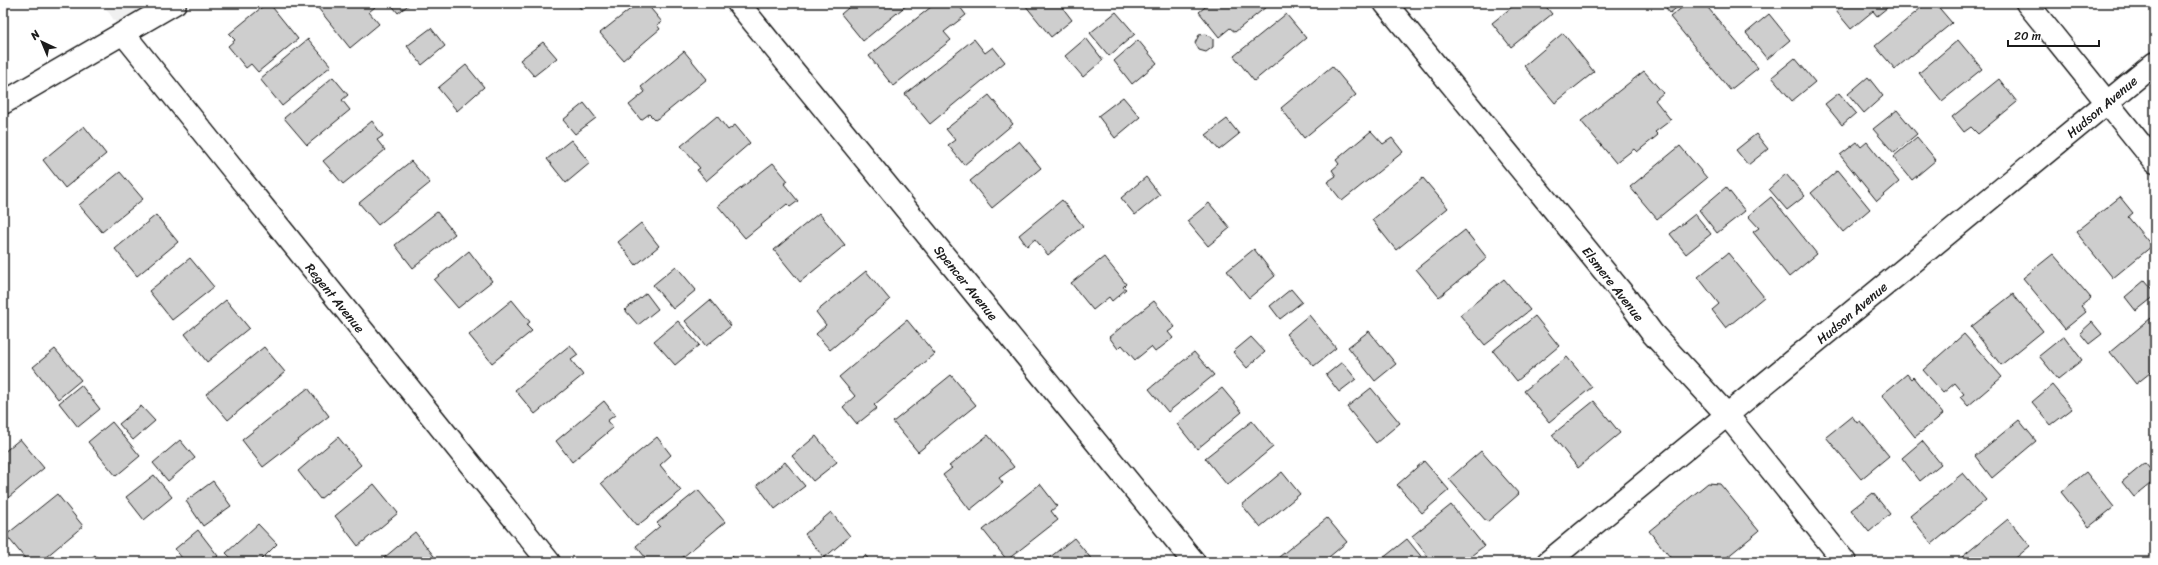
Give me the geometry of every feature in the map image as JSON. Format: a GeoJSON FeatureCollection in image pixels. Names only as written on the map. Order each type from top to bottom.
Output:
{"type":"FeatureCollection","features":[{"type":"Feature","properties":{"kind":"street"},"geometry":{"type":"LineString","coordinates":[[3,103],[176,3]]}},
{"type":"Feature","properties":{"kind":"street","name":"Spencer Avenue"},"geometry":{"type":"LineString","coordinates":[[738,3],[1194,562]]}},
{"type":"Feature","properties":{"kind":"street","name":"Elsmere Avenue"},"geometry":{"type":"LineString","coordinates":[[1385,3],[1622,293],[1652,333],[1728,416],[1845,562]]}},
{"type":"Feature","properties":{"kind":"street"},"geometry":{"type":"LineString","coordinates":[[2027,3],[2155,162]]}},
{"type":"Feature","properties":{"kind":"street","name":"Regent Avenue"},"geometry":{"type":"LineString","coordinates":[[123,33],[549,562]]}},
{"type":"Feature","properties":{"kind":"street","name":"Hudson Avenue"},"geometry":{"type":"LineString","coordinates":[[1548,562],[1728,416],[2155,63]]}},
{"type":"Feature","properties":{"kind":"shaded area"},"geometry":{"type":"Polygon","coordinates":[[[102,3],[175,3],[123,33],[102,3]]]}},
{"type":"Feature","properties":{"kind":"building"},"geometry":{"type":"Polygon","coordinates":[[[267,3],[269,3],[298,39],[258,72],[251,64],[246,68],[228,46],[235,40],[229,34],[267,3]]]}},
{"type":"Feature","properties":{"kind":"building"},"geometry":{"type":"Polygon","coordinates":[[[314,3],[372,3],[375,7],[369,12],[379,24],[350,48],[314,3]]]}},
{"type":"Feature","properties":{"kind":"building"},"geometry":{"type":"Polygon","coordinates":[[[390,3],[411,3],[398,13],[390,3]]]}},
{"type":"Feature","properties":{"kind":"building"},"geometry":{"type":"Polygon","coordinates":[[[576,3],[591,3],[582,10],[576,3]]]}},
{"type":"Feature","properties":{"kind":"building"},"geometry":{"type":"Polygon","coordinates":[[[638,3],[646,3],[662,22],[657,25],[660,29],[623,60],[600,33],[638,3]]]}},
{"type":"Feature","properties":{"kind":"building"},"geometry":{"type":"Polygon","coordinates":[[[854,3],[908,4],[863,41],[841,14],[854,3]]]}},
{"type":"Feature","properties":{"kind":"building"},"geometry":{"type":"Polygon","coordinates":[[[936,3],[957,3],[966,15],[944,32],[951,40],[893,86],[869,56],[936,3]]]}},
{"type":"Feature","properties":{"kind":"building"},"geometry":{"type":"Polygon","coordinates":[[[1028,3],[1059,3],[1072,20],[1051,37],[1025,5],[1028,3]]]}},
{"type":"Feature","properties":{"kind":"building"},"geometry":{"type":"Polygon","coordinates":[[[1210,3],[1271,3],[1235,32],[1230,28],[1219,37],[1199,12],[1210,3]]]}},
{"type":"Feature","properties":{"kind":"building"},"geometry":{"type":"Polygon","coordinates":[[[1517,3],[1543,3],[1552,14],[1511,47],[1492,23],[1517,3]]]}},
{"type":"Feature","properties":{"kind":"building"},"geometry":{"type":"Polygon","coordinates":[[[1662,3],[1683,3],[1670,13],[1662,3]]]}},
{"type":"Feature","properties":{"kind":"building"},"geometry":{"type":"Polygon","coordinates":[[[1688,3],[1704,3],[1758,68],[1730,90],[1670,17],[1688,3]]]}},
{"type":"Feature","properties":{"kind":"building"},"geometry":{"type":"Polygon","coordinates":[[[1845,3],[1893,3],[1877,16],[1873,11],[1851,29],[1836,11],[1845,3]]]}},
{"type":"Feature","properties":{"kind":"building"},"geometry":{"type":"Polygon","coordinates":[[[1927,3],[1935,3],[1952,23],[1895,69],[1875,46],[1927,3]]]}},
{"type":"Feature","properties":{"kind":"building"},"geometry":{"type":"Polygon","coordinates":[[[2132,3],[2140,3],[2136,7],[2132,3]]]}},
{"type":"Feature","properties":{"kind":"building"},"geometry":{"type":"Polygon","coordinates":[[[1116,12],[1135,34],[1109,56],[1090,33],[1116,12]]]}},
{"type":"Feature","properties":{"kind":"building"},"geometry":{"type":"Polygon","coordinates":[[[1286,14],[1306,38],[1254,81],[1234,56],[1286,14]]]}},
{"type":"Feature","properties":{"kind":"building"},"geometry":{"type":"Polygon","coordinates":[[[1769,14],[1790,40],[1767,59],[1746,33],[1769,14]]]}},
{"type":"Feature","properties":{"kind":"building"},"geometry":{"type":"Polygon","coordinates":[[[431,28],[445,46],[422,65],[407,46],[431,28]]]}},
{"type":"Feature","properties":{"kind":"building"},"geometry":{"type":"Polygon","coordinates":[[[1563,33],[1594,72],[1555,103],[1524,66],[1563,33]]]}},
{"type":"Feature","properties":{"kind":"building"},"geometry":{"type":"Polygon","coordinates":[[[1206,34],[1213,39],[1213,47],[1206,52],[1199,50],[1195,43],[1199,35],[1206,34]]]}},
{"type":"Feature","properties":{"kind":"building"},"geometry":{"type":"Polygon","coordinates":[[[1086,38],[1103,60],[1083,77],[1065,56],[1086,38]]]}},
{"type":"Feature","properties":{"kind":"building"},"geometry":{"type":"Polygon","coordinates":[[[308,39],[331,66],[282,106],[260,79],[308,39]]]}},
{"type":"Feature","properties":{"kind":"building"},"geometry":{"type":"Polygon","coordinates":[[[974,39],[985,53],[993,47],[1005,62],[930,124],[905,94],[974,39]]]}},
{"type":"Feature","properties":{"kind":"building"},"geometry":{"type":"Polygon","coordinates":[[[1138,40],[1157,63],[1132,84],[1114,61],[1138,40]]]}},
{"type":"Feature","properties":{"kind":"building"},"geometry":{"type":"Polygon","coordinates":[[[1958,40],[1982,69],[1942,101],[1919,73],[1958,40]]]}},
{"type":"Feature","properties":{"kind":"building"},"geometry":{"type":"Polygon","coordinates":[[[543,42],[557,58],[534,76],[520,60],[543,42]]]}},
{"type":"Feature","properties":{"kind":"building"},"geometry":{"type":"Polygon","coordinates":[[[684,51],[707,79],[655,120],[649,114],[641,120],[629,105],[645,92],[641,87],[684,51]]]}},
{"type":"Feature","properties":{"kind":"building"},"geometry":{"type":"Polygon","coordinates":[[[1795,58],[1815,82],[1792,101],[1772,77],[1795,58]]]}},
{"type":"Feature","properties":{"kind":"building"},"geometry":{"type":"Polygon","coordinates":[[[466,65],[484,87],[457,111],[438,88],[466,65]]]}},
{"type":"Feature","properties":{"kind":"building"},"geometry":{"type":"Polygon","coordinates":[[[1332,66],[1356,95],[1304,138],[1281,108],[1332,66]]]}},
{"type":"Feature","properties":{"kind":"building"},"geometry":{"type":"Polygon","coordinates":[[[1644,71],[1663,93],[1655,100],[1671,120],[1655,132],[1658,135],[1637,152],[1634,149],[1616,163],[1581,121],[1644,71]]]}},
{"type":"Feature","properties":{"kind":"building"},"geometry":{"type":"Polygon","coordinates":[[[333,77],[348,95],[342,100],[350,110],[307,145],[284,118],[333,77]]]}},
{"type":"Feature","properties":{"kind":"building"},"geometry":{"type":"Polygon","coordinates":[[[1868,77],[1883,96],[1864,113],[1848,94],[1868,77]]]}},
{"type":"Feature","properties":{"kind":"building"},"geometry":{"type":"Polygon","coordinates":[[[1999,79],[2017,102],[1978,134],[1971,127],[1964,132],[1952,117],[1999,79]]]}},
{"type":"Feature","properties":{"kind":"building"},"geometry":{"type":"Polygon","coordinates":[[[1839,93],[1856,113],[1842,125],[1825,104],[1839,93]]]}},
{"type":"Feature","properties":{"kind":"building"},"geometry":{"type":"Polygon","coordinates":[[[989,95],[1013,124],[964,165],[948,145],[955,140],[946,129],[989,95]]]}},
{"type":"Feature","properties":{"kind":"building"},"geometry":{"type":"Polygon","coordinates":[[[1123,97],[1140,117],[1115,138],[1098,116],[1123,97]]]}},
{"type":"Feature","properties":{"kind":"building"},"geometry":{"type":"Polygon","coordinates":[[[584,103],[596,118],[575,134],[563,120],[584,103]]]}},
{"type":"Feature","properties":{"kind":"building"},"geometry":{"type":"Polygon","coordinates":[[[1897,110],[1917,134],[1894,153],[1873,129],[1897,110]]]}},
{"type":"Feature","properties":{"kind":"building"},"geometry":{"type":"Polygon","coordinates":[[[717,116],[728,130],[735,125],[750,143],[706,181],[697,170],[700,168],[681,146],[717,116]]]}},
{"type":"Feature","properties":{"kind":"building"},"geometry":{"type":"Polygon","coordinates":[[[1227,119],[1239,134],[1219,150],[1206,135],[1227,119]]]}},
{"type":"Feature","properties":{"kind":"building"},"geometry":{"type":"Polygon","coordinates":[[[372,121],[383,136],[377,140],[385,150],[343,184],[323,161],[372,121]]]}},
{"type":"Feature","properties":{"kind":"building"},"geometry":{"type":"Polygon","coordinates":[[[84,126],[106,154],[65,188],[43,160],[84,126]]]}},
{"type":"Feature","properties":{"kind":"building"},"geometry":{"type":"Polygon","coordinates":[[[1371,131],[1383,144],[1392,138],[1403,152],[1342,201],[1327,182],[1336,176],[1332,170],[1339,164],[1336,160],[1371,131]]]}},
{"type":"Feature","properties":{"kind":"building"},"geometry":{"type":"Polygon","coordinates":[[[1756,134],[1768,149],[1748,165],[1736,150],[1756,134]]]}},
{"type":"Feature","properties":{"kind":"building"},"geometry":{"type":"Polygon","coordinates":[[[1917,137],[1936,160],[1912,180],[1893,157],[1917,137]]]}},
{"type":"Feature","properties":{"kind":"building"},"geometry":{"type":"Polygon","coordinates":[[[571,140],[590,163],[566,183],[547,159],[571,140]]]}},
{"type":"Feature","properties":{"kind":"building"},"geometry":{"type":"Polygon","coordinates":[[[1019,141],[1041,168],[992,208],[970,181],[1019,141]]]}},
{"type":"Feature","properties":{"kind":"building"},"geometry":{"type":"Polygon","coordinates":[[[1857,142],[1861,147],[1867,142],[1899,182],[1877,201],[1840,155],[1857,142]]]}},
{"type":"Feature","properties":{"kind":"building"},"geometry":{"type":"Polygon","coordinates":[[[1680,146],[1707,178],[1657,219],[1630,187],[1680,146]]]}},
{"type":"Feature","properties":{"kind":"building"},"geometry":{"type":"Polygon","coordinates":[[[411,161],[430,183],[378,225],[359,203],[411,161]]]}},
{"type":"Feature","properties":{"kind":"building"},"geometry":{"type":"Polygon","coordinates":[[[773,163],[788,181],[784,184],[798,201],[790,207],[787,204],[745,238],[718,206],[773,163]]]}},
{"type":"Feature","properties":{"kind":"building"},"geometry":{"type":"Polygon","coordinates":[[[1838,170],[1870,209],[1843,232],[1811,193],[1838,170]]]}},
{"type":"Feature","properties":{"kind":"building"},"geometry":{"type":"Polygon","coordinates":[[[120,172],[143,199],[102,232],[79,205],[120,172]]]}},
{"type":"Feature","properties":{"kind":"building"},"geometry":{"type":"Polygon","coordinates":[[[1786,174],[1805,196],[1787,210],[1769,189],[1786,174]]]}},
{"type":"Feature","properties":{"kind":"building"},"geometry":{"type":"Polygon","coordinates":[[[1146,177],[1160,195],[1135,215],[1121,198],[1146,177]]]}},
{"type":"Feature","properties":{"kind":"building"},"geometry":{"type":"Polygon","coordinates":[[[1423,178],[1448,208],[1396,250],[1372,220],[1423,178]]]}},
{"type":"Feature","properties":{"kind":"building"},"geometry":{"type":"Polygon","coordinates":[[[1726,187],[1745,211],[1717,233],[1699,210],[1726,187]]]}},
{"type":"Feature","properties":{"kind":"building"},"geometry":{"type":"Polygon","coordinates":[[[1771,197],[1817,254],[1789,277],[1753,232],[1759,228],[1748,216],[1771,197]]]}},
{"type":"Feature","properties":{"kind":"building"},"geometry":{"type":"Polygon","coordinates":[[[2120,197],[2133,213],[2128,217],[2152,246],[2113,278],[2076,232],[2120,197]]]}},
{"type":"Feature","properties":{"kind":"building"},"geometry":{"type":"Polygon","coordinates":[[[1062,200],[1083,226],[1048,255],[1035,239],[1027,246],[1019,235],[1062,200]]]}},
{"type":"Feature","properties":{"kind":"building"},"geometry":{"type":"Polygon","coordinates":[[[1209,203],[1230,228],[1208,246],[1187,221],[1209,203]]]}},
{"type":"Feature","properties":{"kind":"building"},"geometry":{"type":"Polygon","coordinates":[[[437,212],[455,234],[413,268],[395,245],[437,212]]]}},
{"type":"Feature","properties":{"kind":"building"},"geometry":{"type":"Polygon","coordinates":[[[819,213],[845,245],[800,282],[774,250],[819,213]]]}},
{"type":"Feature","properties":{"kind":"building"},"geometry":{"type":"Polygon","coordinates":[[[1695,214],[1711,234],[1686,254],[1670,234],[1695,214]]]}},
{"type":"Feature","properties":{"kind":"building"},"geometry":{"type":"Polygon","coordinates":[[[156,215],[178,242],[137,276],[115,249],[156,215]]]}},
{"type":"Feature","properties":{"kind":"building"},"geometry":{"type":"Polygon","coordinates":[[[641,223],[659,246],[636,265],[618,242],[641,223]]]}},
{"type":"Feature","properties":{"kind":"building"},"geometry":{"type":"Polygon","coordinates":[[[1465,230],[1487,258],[1439,297],[1416,269],[1465,230]]]}},
{"type":"Feature","properties":{"kind":"building"},"geometry":{"type":"Polygon","coordinates":[[[1254,249],[1275,276],[1249,298],[1227,271],[1254,249]]]}},
{"type":"Feature","properties":{"kind":"building"},"geometry":{"type":"Polygon","coordinates":[[[469,251],[492,281],[458,308],[434,280],[469,251]]]}},
{"type":"Feature","properties":{"kind":"building"},"geometry":{"type":"Polygon","coordinates":[[[1728,253],[1764,297],[1726,328],[1712,310],[1719,304],[1698,277],[1728,253]]]}},
{"type":"Feature","properties":{"kind":"building"},"geometry":{"type":"Polygon","coordinates":[[[2053,254],[2091,298],[2081,306],[2086,312],[2065,329],[2023,278],[2053,254]]]}},
{"type":"Feature","properties":{"kind":"building"},"geometry":{"type":"Polygon","coordinates":[[[1104,257],[1126,284],[1123,287],[1126,289],[1112,301],[1109,297],[1093,310],[1071,283],[1104,257]]]}},
{"type":"Feature","properties":{"kind":"building"},"geometry":{"type":"Polygon","coordinates":[[[190,258],[214,287],[172,320],[149,291],[190,258]]]}},
{"type":"Feature","properties":{"kind":"building"},"geometry":{"type":"Polygon","coordinates":[[[676,266],[696,290],[673,309],[653,285],[676,266]]]}},
{"type":"Feature","properties":{"kind":"building"},"geometry":{"type":"Polygon","coordinates":[[[866,271],[890,300],[830,350],[816,334],[826,325],[816,312],[866,271]]]}},
{"type":"Feature","properties":{"kind":"building"},"geometry":{"type":"Polygon","coordinates":[[[1504,279],[1530,310],[1485,345],[1460,315],[1504,279]]]}},
{"type":"Feature","properties":{"kind":"building"},"geometry":{"type":"Polygon","coordinates":[[[2145,280],[2155,292],[2155,296],[2136,311],[2125,297],[2145,280]]]}},
{"type":"Feature","properties":{"kind":"building"},"geometry":{"type":"Polygon","coordinates":[[[1291,289],[1302,302],[1280,319],[1270,306],[1291,289]]]}},
{"type":"Feature","properties":{"kind":"building"},"geometry":{"type":"Polygon","coordinates":[[[646,293],[658,309],[638,325],[625,310],[646,293]]]}},
{"type":"Feature","properties":{"kind":"building"},"geometry":{"type":"Polygon","coordinates":[[[2013,294],[2043,331],[2001,365],[1971,327],[2013,294]]]}},
{"type":"Feature","properties":{"kind":"building"},"geometry":{"type":"Polygon","coordinates":[[[226,300],[249,328],[207,362],[185,334],[226,300]]]}},
{"type":"Feature","properties":{"kind":"building"},"geometry":{"type":"Polygon","coordinates":[[[512,300],[530,322],[526,325],[532,331],[492,363],[469,335],[512,300]]]}},
{"type":"Feature","properties":{"kind":"building"},"geometry":{"type":"Polygon","coordinates":[[[710,300],[731,326],[706,346],[685,321],[710,300]]]}},
{"type":"Feature","properties":{"kind":"building"},"geometry":{"type":"Polygon","coordinates":[[[1154,301],[1175,327],[1168,332],[1173,338],[1155,352],[1151,347],[1135,360],[1122,345],[1118,349],[1109,337],[1154,301]]]}},
{"type":"Feature","properties":{"kind":"building"},"geometry":{"type":"Polygon","coordinates":[[[1309,315],[1336,348],[1314,366],[1286,334],[1309,315]]]}},
{"type":"Feature","properties":{"kind":"building"},"geometry":{"type":"Polygon","coordinates":[[[1535,316],[1559,346],[1517,381],[1493,351],[1535,316]]]}},
{"type":"Feature","properties":{"kind":"building"},"geometry":{"type":"Polygon","coordinates":[[[2151,318],[2155,320],[2155,369],[2136,384],[2110,352],[2151,318]]]}},
{"type":"Feature","properties":{"kind":"building"},"geometry":{"type":"Polygon","coordinates":[[[907,320],[935,354],[874,405],[877,408],[857,424],[843,407],[855,396],[839,377],[907,320]]]}},
{"type":"Feature","properties":{"kind":"building"},"geometry":{"type":"Polygon","coordinates":[[[678,321],[699,345],[675,365],[654,341],[678,321]]]}},
{"type":"Feature","properties":{"kind":"building"},"geometry":{"type":"Polygon","coordinates":[[[2092,322],[2102,334],[2089,344],[2080,333],[2092,322]]]}},
{"type":"Feature","properties":{"kind":"building"},"geometry":{"type":"Polygon","coordinates":[[[1369,331],[1396,364],[1375,381],[1348,347],[1369,331]]]}},
{"type":"Feature","properties":{"kind":"building"},"geometry":{"type":"Polygon","coordinates":[[[1964,334],[2002,377],[1968,406],[1960,397],[1964,394],[1955,383],[1943,393],[1923,370],[1964,334]]]}},
{"type":"Feature","properties":{"kind":"building"},"geometry":{"type":"Polygon","coordinates":[[[2064,336],[2082,360],[2058,379],[2039,356],[2064,336]]]}},
{"type":"Feature","properties":{"kind":"building"},"geometry":{"type":"Polygon","coordinates":[[[1251,337],[1265,352],[1247,368],[1233,352],[1251,337]]]}},
{"type":"Feature","properties":{"kind":"building"},"geometry":{"type":"Polygon","coordinates":[[[570,345],[578,355],[571,360],[583,375],[535,414],[515,390],[570,345]]]}},
{"type":"Feature","properties":{"kind":"building"},"geometry":{"type":"Polygon","coordinates":[[[264,347],[285,372],[228,420],[206,394],[264,347]]]}},
{"type":"Feature","properties":{"kind":"building"},"geometry":{"type":"Polygon","coordinates":[[[55,349],[81,380],[58,399],[33,367],[55,349]]]}},
{"type":"Feature","properties":{"kind":"building"},"geometry":{"type":"Polygon","coordinates":[[[1194,352],[1214,375],[1168,412],[1149,389],[1194,352]]]}},
{"type":"Feature","properties":{"kind":"building"},"geometry":{"type":"Polygon","coordinates":[[[1567,357],[1592,387],[1549,422],[1524,391],[1567,357]]]}},
{"type":"Feature","properties":{"kind":"building"},"geometry":{"type":"Polygon","coordinates":[[[1342,362],[1356,379],[1339,392],[1326,375],[1342,362]]]}},
{"type":"Feature","properties":{"kind":"building"},"geometry":{"type":"Polygon","coordinates":[[[1907,374],[1911,379],[1913,377],[1943,414],[1915,437],[1882,395],[1907,374]]]}},
{"type":"Feature","properties":{"kind":"building"},"geometry":{"type":"Polygon","coordinates":[[[951,375],[976,405],[918,452],[893,422],[951,375]]]}},
{"type":"Feature","properties":{"kind":"building"},"geometry":{"type":"Polygon","coordinates":[[[81,385],[100,409],[78,427],[59,403],[81,385]]]}},
{"type":"Feature","properties":{"kind":"building"},"geometry":{"type":"Polygon","coordinates":[[[2052,385],[2072,409],[2051,425],[2032,402],[2052,385]]]}},
{"type":"Feature","properties":{"kind":"building"},"geometry":{"type":"Polygon","coordinates":[[[308,388],[329,416],[263,467],[242,440],[308,388]]]}},
{"type":"Feature","properties":{"kind":"building"},"geometry":{"type":"Polygon","coordinates":[[[1222,388],[1242,412],[1197,449],[1177,424],[1222,388]]]}},
{"type":"Feature","properties":{"kind":"building"},"geometry":{"type":"Polygon","coordinates":[[[1371,388],[1400,423],[1376,443],[1347,407],[1371,388]]]}},
{"type":"Feature","properties":{"kind":"building"},"geometry":{"type":"Polygon","coordinates":[[[604,401],[615,415],[607,421],[613,428],[572,462],[556,441],[604,401]]]}},
{"type":"Feature","properties":{"kind":"building"},"geometry":{"type":"Polygon","coordinates":[[[1594,401],[1620,433],[1578,468],[1552,435],[1594,401]]]}},
{"type":"Feature","properties":{"kind":"building"},"geometry":{"type":"Polygon","coordinates":[[[141,406],[155,421],[133,440],[119,424],[141,406]]]}},
{"type":"Feature","properties":{"kind":"building"},"geometry":{"type":"Polygon","coordinates":[[[1852,416],[1857,423],[1860,421],[1889,456],[1861,479],[1826,437],[1852,416]]]}},
{"type":"Feature","properties":{"kind":"building"},"geometry":{"type":"Polygon","coordinates":[[[2019,420],[2036,441],[1992,478],[1975,456],[2019,420]]]}},
{"type":"Feature","properties":{"kind":"building"},"geometry":{"type":"Polygon","coordinates":[[[1252,421],[1273,447],[1227,485],[1205,458],[1252,421]]]}},
{"type":"Feature","properties":{"kind":"building"},"geometry":{"type":"Polygon","coordinates":[[[112,422],[140,456],[116,476],[88,442],[112,422]]]}},
{"type":"Feature","properties":{"kind":"building"},"geometry":{"type":"Polygon","coordinates":[[[988,435],[1014,467],[999,478],[1003,483],[970,510],[943,475],[952,468],[949,466],[988,435]]]}},
{"type":"Feature","properties":{"kind":"building"},"geometry":{"type":"Polygon","coordinates":[[[816,436],[837,462],[813,481],[792,456],[816,436]]]}},
{"type":"Feature","properties":{"kind":"building"},"geometry":{"type":"Polygon","coordinates":[[[338,437],[361,465],[320,499],[298,471],[338,437]]]}},
{"type":"Feature","properties":{"kind":"building"},"geometry":{"type":"Polygon","coordinates":[[[657,437],[671,455],[660,465],[681,491],[637,526],[601,483],[657,437]]]}},
{"type":"Feature","properties":{"kind":"building"},"geometry":{"type":"Polygon","coordinates":[[[20,439],[44,468],[3,502],[3,453],[20,439]]]}},
{"type":"Feature","properties":{"kind":"building"},"geometry":{"type":"Polygon","coordinates":[[[180,440],[195,458],[168,481],[153,463],[180,440]]]}},
{"type":"Feature","properties":{"kind":"building"},"geometry":{"type":"Polygon","coordinates":[[[1922,441],[1941,464],[1920,481],[1902,458],[1922,441]]]}},
{"type":"Feature","properties":{"kind":"building"},"geometry":{"type":"Polygon","coordinates":[[[1481,451],[1519,494],[1487,522],[1449,479],[1481,451]]]}},
{"type":"Feature","properties":{"kind":"building"},"geometry":{"type":"Polygon","coordinates":[[[1424,461],[1449,490],[1422,513],[1397,485],[1424,461]]]}},
{"type":"Feature","properties":{"kind":"building"},"geometry":{"type":"Polygon","coordinates":[[[785,462],[805,486],[775,509],[757,485],[785,462]]]}},
{"type":"Feature","properties":{"kind":"building"},"geometry":{"type":"Polygon","coordinates":[[[2145,463],[2155,475],[2155,480],[2134,497],[2122,482],[2145,463]]]}},
{"type":"Feature","properties":{"kind":"building"},"geometry":{"type":"Polygon","coordinates":[[[1282,472],[1300,494],[1260,527],[1242,505],[1282,472]]]}},
{"type":"Feature","properties":{"kind":"building"},"geometry":{"type":"Polygon","coordinates":[[[2086,472],[2114,507],[2089,527],[2061,492],[2086,472]]]}},
{"type":"Feature","properties":{"kind":"building"},"geometry":{"type":"Polygon","coordinates":[[[1963,473],[1986,500],[1932,544],[1910,516],[1963,473]]]}},
{"type":"Feature","properties":{"kind":"building"},"geometry":{"type":"Polygon","coordinates":[[[154,475],[172,497],[144,520],[126,497],[154,475]]]}},
{"type":"Feature","properties":{"kind":"building"},"geometry":{"type":"Polygon","coordinates":[[[213,481],[231,506],[203,526],[186,501],[213,481]]]}},
{"type":"Feature","properties":{"kind":"building"},"geometry":{"type":"Polygon","coordinates":[[[1708,483],[1720,484],[1759,531],[1721,562],[1674,562],[1649,531],[1708,483]]]}},
{"type":"Feature","properties":{"kind":"building"},"geometry":{"type":"Polygon","coordinates":[[[374,484],[398,513],[358,546],[335,516],[374,484]]]}},
{"type":"Feature","properties":{"kind":"building"},"geometry":{"type":"Polygon","coordinates":[[[1040,484],[1057,506],[1051,511],[1058,520],[1007,560],[983,530],[1040,484]]]}},
{"type":"Feature","properties":{"kind":"building"},"geometry":{"type":"Polygon","coordinates":[[[698,490],[725,522],[677,562],[649,562],[636,546],[660,526],[657,523],[698,490]]]}},
{"type":"Feature","properties":{"kind":"building"},"geometry":{"type":"Polygon","coordinates":[[[1873,493],[1890,514],[1869,532],[1851,510],[1873,493]]]}},
{"type":"Feature","properties":{"kind":"building"},"geometry":{"type":"Polygon","coordinates":[[[57,494],[83,526],[40,562],[28,562],[6,535],[57,494]]]}},
{"type":"Feature","properties":{"kind":"building"},"geometry":{"type":"Polygon","coordinates":[[[1451,505],[1484,546],[1463,562],[1458,557],[1452,562],[1432,562],[1412,536],[1451,505]]]}},
{"type":"Feature","properties":{"kind":"building"},"geometry":{"type":"Polygon","coordinates":[[[831,512],[850,536],[824,558],[805,534],[831,512]]]}},
{"type":"Feature","properties":{"kind":"building"},"geometry":{"type":"Polygon","coordinates":[[[1327,518],[1347,542],[1323,562],[1284,562],[1279,557],[1327,518]]]}},
{"type":"Feature","properties":{"kind":"building"},"geometry":{"type":"Polygon","coordinates":[[[2008,519],[2030,546],[2011,562],[1956,562],[2008,519]]]}},
{"type":"Feature","properties":{"kind":"building"},"geometry":{"type":"Polygon","coordinates":[[[258,524],[277,544],[259,562],[235,562],[226,553],[258,524]]]}},
{"type":"Feature","properties":{"kind":"building"},"geometry":{"type":"Polygon","coordinates":[[[198,530],[218,556],[211,562],[185,562],[175,549],[198,530]]]}},
{"type":"Feature","properties":{"kind":"building"},"geometry":{"type":"Polygon","coordinates":[[[415,532],[437,560],[435,562],[379,562],[415,532]]]}},
{"type":"Feature","properties":{"kind":"building"},"geometry":{"type":"Polygon","coordinates":[[[1074,538],[1094,562],[1044,562],[1074,538]]]}},
{"type":"Feature","properties":{"kind":"building"},"geometry":{"type":"Polygon","coordinates":[[[1407,539],[1424,560],[1422,562],[1384,562],[1382,559],[1407,539]]]}},
{"type":"Feature","properties":{"kind":"building"},"geometry":{"type":"Polygon","coordinates":[[[95,555],[101,562],[86,562],[95,555]]]}},
{"type":"Feature","properties":{"kind":"building"},"geometry":{"type":"Polygon","coordinates":[[[865,555],[871,562],[859,562],[865,555]]]}},
{"type":"Feature","properties":{"kind":"building"},"geometry":{"type":"Polygon","coordinates":[[[732,556],[737,562],[725,562],[732,556]]]}},
{"type":"Feature","properties":{"kind":"building"},"geometry":{"type":"Polygon","coordinates":[[[1740,557],[1744,562],[1734,562],[1740,557]]]}}]}
